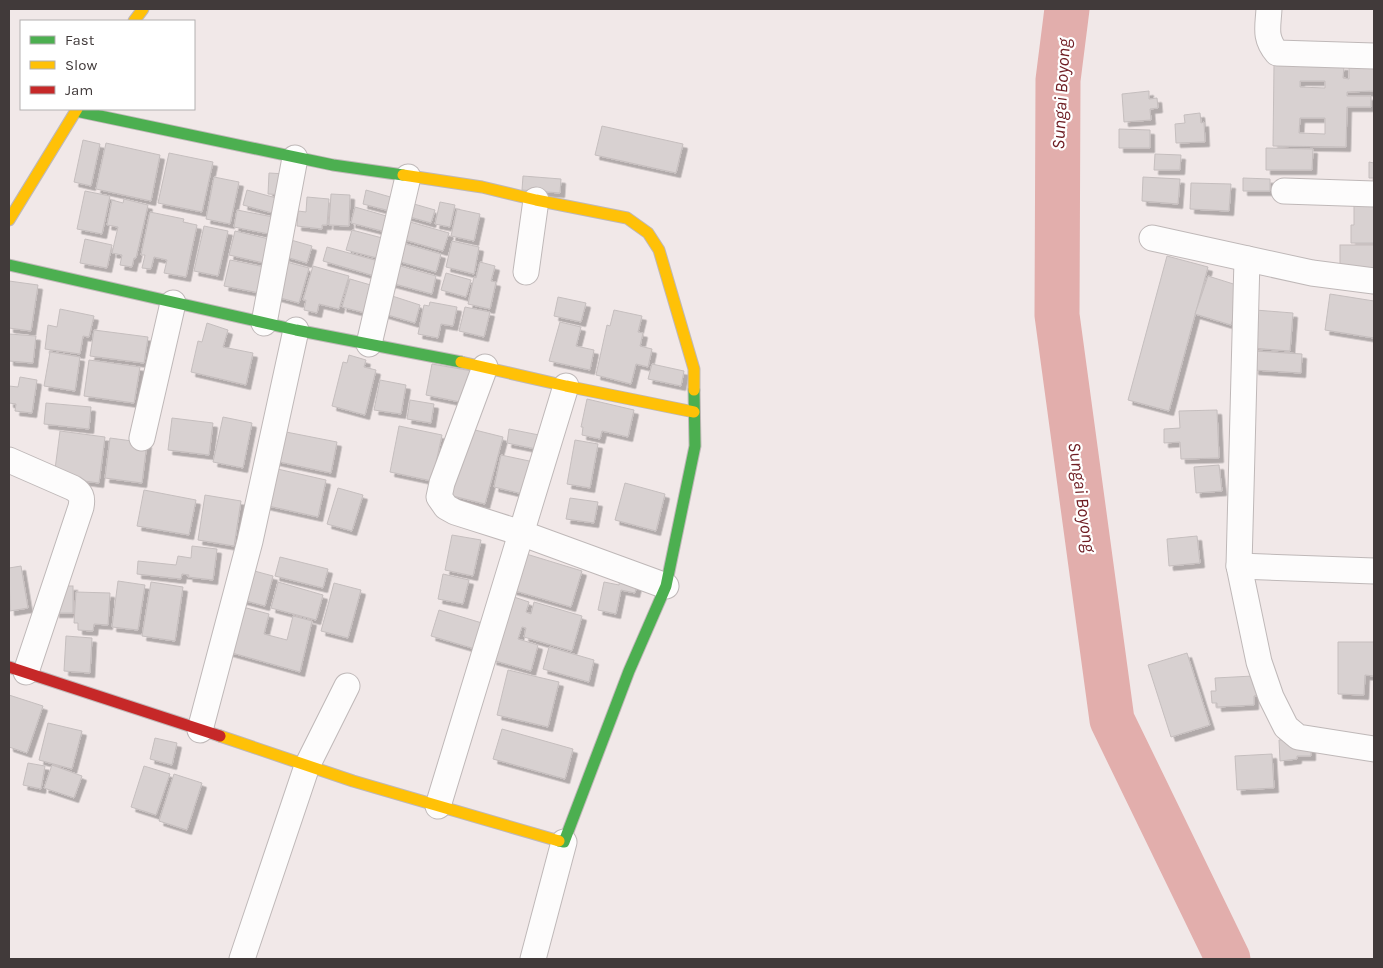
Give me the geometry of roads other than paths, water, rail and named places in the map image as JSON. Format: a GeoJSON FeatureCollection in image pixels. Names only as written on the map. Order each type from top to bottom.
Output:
{"type":"FeatureCollection","features":[{"type":"Feature","properties":{"kind":"street"},"geometry":{"type":"LineString","coordinates":[[135,20],[142,9]]}},
{"type":"Feature","properties":{"kind":"street"},"geometry":{"type":"LineString","coordinates":[[1269,9],[1267,34],[1269,44],[1277,53],[1374,56]]}},
{"type":"Feature","properties":{"kind":"street"},"geometry":{"type":"LineString","coordinates":[[9,220],[77,110],[295,158],[482,187],[627,218],[648,233],[659,250],[668,274],[694,369],[695,446],[666,586],[629,671],[564,842],[533,959]]}},
{"type":"Feature","properties":{"kind":"street"},"geometry":{"type":"LineString","coordinates":[[264,323],[295,158]]}},
{"type":"Feature","properties":{"kind":"street"},"geometry":{"type":"LineString","coordinates":[[369,344],[408,177]]}},
{"type":"Feature","properties":{"kind":"street"},"geometry":{"type":"LineString","coordinates":[[1284,191],[1374,194]]}},
{"type":"Feature","properties":{"kind":"street"},"geometry":{"type":"LineString","coordinates":[[526,272],[536,200]]}},
{"type":"Feature","properties":{"kind":"street"},"geometry":{"type":"LineString","coordinates":[[1152,238],[1339,278],[1374,281]]}},
{"type":"Feature","properties":{"kind":"street"},"geometry":{"type":"LineString","coordinates":[[1247,259],[1239,566],[1259,662],[1271,697],[1286,727],[1298,737],[1374,749]]}},
{"type":"Feature","properties":{"kind":"street"},"geometry":{"type":"LineString","coordinates":[[9,265],[173,304],[485,367],[566,386],[694,412]]}},
{"type":"Feature","properties":{"kind":"street"},"geometry":{"type":"LineString","coordinates":[[142,438],[173,304]]}},
{"type":"Feature","properties":{"kind":"street"},"geometry":{"type":"LineString","coordinates":[[200,730],[250,541],[296,330]]}},
{"type":"Feature","properties":{"kind":"street"},"geometry":{"type":"LineString","coordinates":[[485,367],[442,483],[439,497],[446,507],[455,512],[521,533],[666,586]]}},
{"type":"Feature","properties":{"kind":"street"},"geometry":{"type":"LineString","coordinates":[[438,806],[566,386]]}},
{"type":"Feature","properties":{"kind":"street"},"geometry":{"type":"LineString","coordinates":[[9,460],[73,488],[80,492],[82,496],[81,507],[17,670],[353,781],[564,842]]}},
{"type":"Feature","properties":{"kind":"street"},"geometry":{"type":"LineString","coordinates":[[1239,566],[1374,571]]}},
{"type":"Feature","properties":{"kind":"street"},"geometry":{"type":"LineString","coordinates":[[242,959],[308,766],[347,686]]}},
{"type":"Feature","properties":{"kind":"waterway","name":"Sungai Boyong"},"geometry":{"type":"LineString","coordinates":[[1067,9],[1058,80],[1057,315],[1112,720],[1228,959]]}}]}
